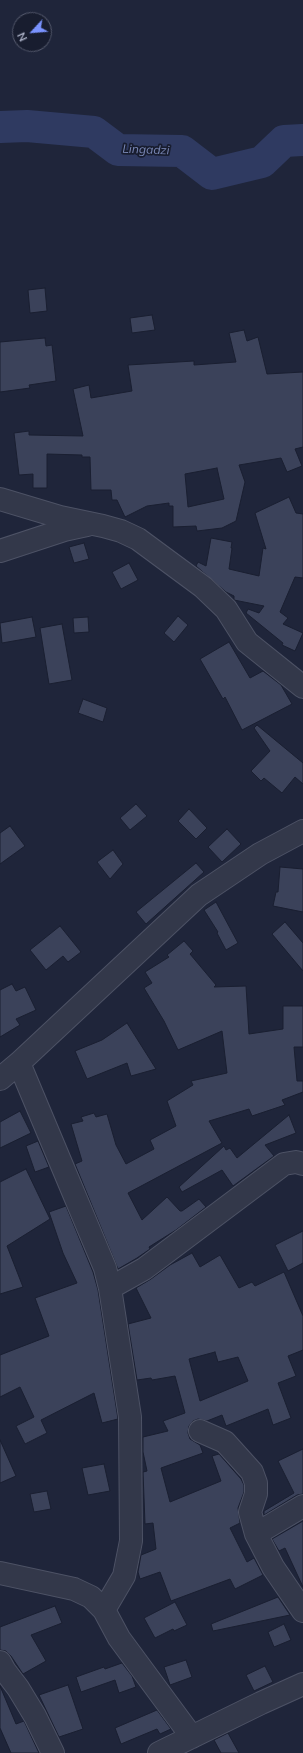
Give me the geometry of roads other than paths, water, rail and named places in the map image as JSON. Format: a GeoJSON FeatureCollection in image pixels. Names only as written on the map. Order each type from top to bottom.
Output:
{"type":"FeatureCollection","features":[{"type":"Feature","properties":{"kind":"street"},"geometry":{"type":"LineString","coordinates":[[0,499],[60,517],[92,523],[121,531],[138,539],[203,587],[226,609],[247,642],[303,687]]}},
{"type":"Feature","properties":{"kind":"street"},"geometry":{"type":"LineString","coordinates":[[0,551],[64,530],[92,523]]}},
{"type":"Feature","properties":{"kind":"street"},"geometry":{"type":"LineString","coordinates":[[0,1079],[199,895],[260,854],[303,831]]}},
{"type":"Feature","properties":{"kind":"street"},"geometry":{"type":"LineString","coordinates":[[19,1063],[105,1268],[110,1288],[130,1417],[130,1541],[124,1576],[104,1610]]}},
{"type":"Feature","properties":{"kind":"street"},"geometry":{"type":"LineString","coordinates":[[110,1288],[144,1269],[284,1164],[296,1162],[303,1164]]}},
{"type":"Feature","properties":{"kind":"street"},"geometry":{"type":"LineString","coordinates":[[200,1431],[225,1442],[252,1472],[256,1483],[256,1494],[250,1512],[256,1534],[273,1567],[303,1611]]}},
{"type":"Feature","properties":{"kind":"street"},"geometry":{"type":"LineString","coordinates":[[256,1534],[303,1506]]}},
{"type":"Feature","properties":{"kind":"street"},"geometry":{"type":"LineString","coordinates":[[0,1573],[74,1589],[91,1597],[104,1610],[179,1747],[261,1703],[303,1684]]}},
{"type":"Feature","properties":{"kind":"street"},"geometry":{"type":"LineString","coordinates":[[0,1662],[25,1699],[53,1753]]}},
{"type":"Feature","properties":{"kind":"waterway","name":"Lingadzi"},"geometry":{"type":"LineString","coordinates":[[0,127],[27,126],[94,132],[118,150],[182,151],[212,174],[262,162],[284,141],[303,140]]}}]}
